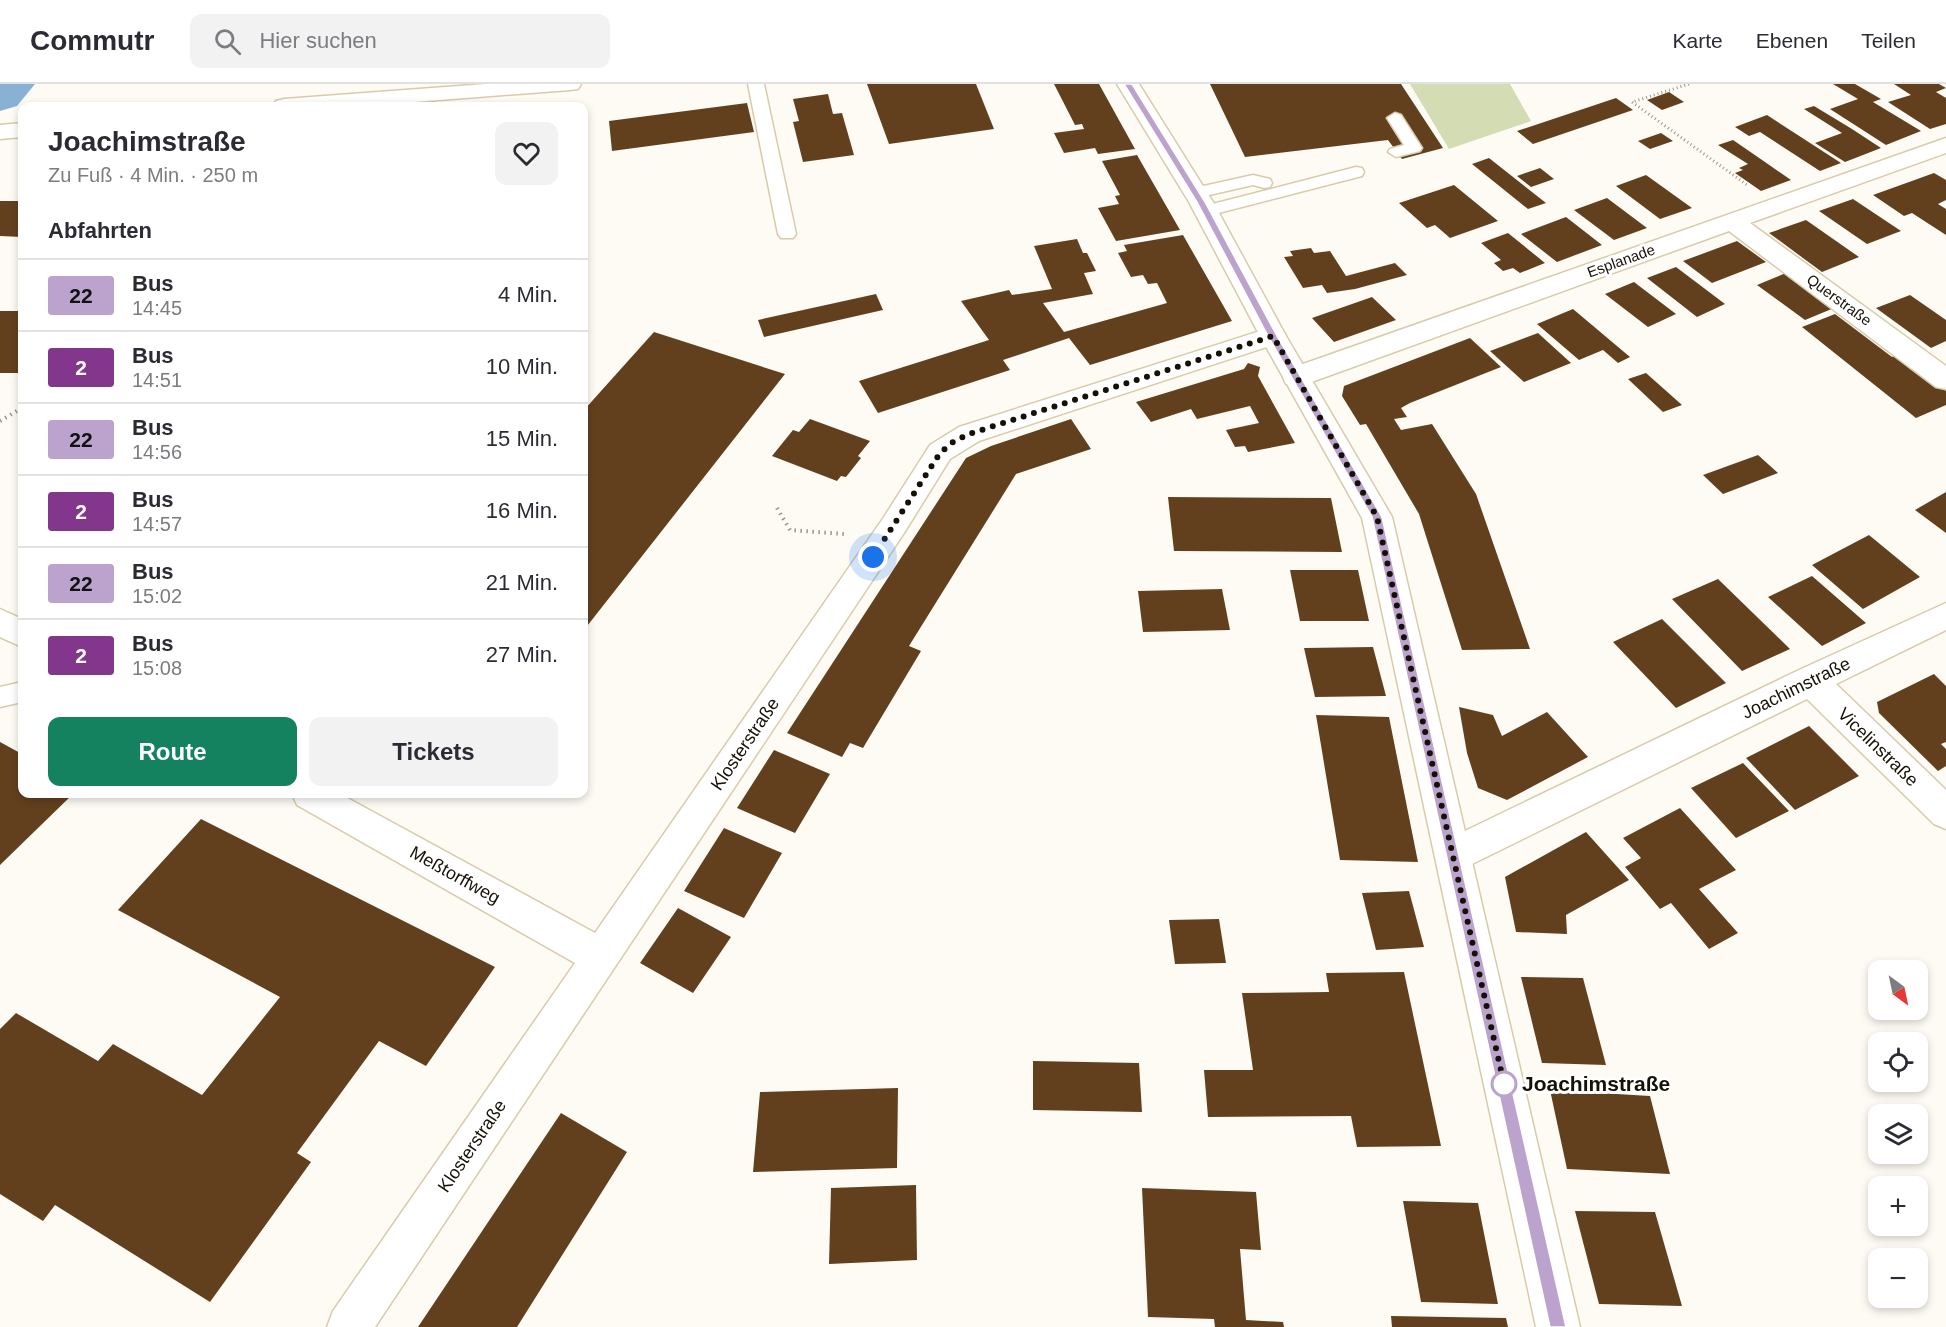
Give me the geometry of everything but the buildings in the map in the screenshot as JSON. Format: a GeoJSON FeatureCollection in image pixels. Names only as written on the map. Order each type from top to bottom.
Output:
{"type":"FeatureCollection","features":[{"type":"Feature","properties":{"kind":"street"},"geometry":{"type":"LineString","coordinates":[[336,102],[570,84]]}},
{"type":"Feature","properties":{"kind":"street"},"geometry":{"type":"LineString","coordinates":[[1128,84],[1201,202],[1273,336],[1377,517],[1558,1327]]}},
{"type":"Feature","properties":{"kind":"street"},"geometry":{"type":"LineString","coordinates":[[0,132],[18,130]]}},
{"type":"Feature","properties":{"kind":"street","name":"Esplanade"},"geometry":{"type":"LineString","coordinates":[[1296,377],[1946,145]]}},
{"type":"Feature","properties":{"kind":"street","name":"Querstraße"},"geometry":{"type":"LineString","coordinates":[[1731,221],[1946,380]]}},
{"type":"Feature","properties":{"kind":"street","name":"Klosterstraße"},"geometry":{"type":"LineString","coordinates":[[349,1327],[886,538],[940,453],[953,442],[969,434],[1273,336]]}},
{"type":"Feature","properties":{"kind":"street","name":"Joachimstraße"},"geometry":{"type":"LineString","coordinates":[[1453,855],[1946,616]]}},
{"type":"Feature","properties":{"kind":"street"},"geometry":{"type":"LineString","coordinates":[[0,622],[18,632]]}},
{"type":"Feature","properties":{"kind":"street","name":"Vicelinstraße"},"geometry":{"type":"LineString","coordinates":[[1810,680],[1946,813]]}},
{"type":"Feature","properties":{"kind":"street","name":"Meßtorffweg"},"geometry":{"type":"LineString","coordinates":[[316,798],[601,957]]}},
{"type":"Feature","properties":{"kind":"lane"},"geometry":{"type":"LineString","coordinates":[[756,84],[788,234]]}},
{"type":"Feature","properties":{"kind":"lane"},"geometry":{"type":"LineString","coordinates":[[1395,118],[1414,148],[1396,152]]}},
{"type":"Feature","properties":{"kind":"lane"},"geometry":{"type":"LineString","coordinates":[[1201,202],[1356,172]]}},
{"type":"Feature","properties":{"kind":"lane"},"geometry":{"type":"LineString","coordinates":[[0,697],[18,693]]}},
{"type":"Feature","properties":{"kind":"path"},"geometry":{"type":"LineString","coordinates":[[1689,84],[1632,102],[1777,207]]}},
{"type":"Feature","properties":{"kind":"path"},"geometry":{"type":"LineString","coordinates":[[0,421],[18,410]]}},
{"type":"Feature","properties":{"kind":"path"},"geometry":{"type":"LineString","coordinates":[[777,508],[789,531],[886,538]]}},
{"type":"Feature","properties":{"kind":"green space"},"geometry":{"type":"Polygon","coordinates":[[[1410,84],[1510,84],[1531,121],[1449,149],[1410,84]]]}},
{"type":"Feature","properties":{"kind":"waterway"},"geometry":{"type":"LineString","coordinates":[[0,96],[11,84]]}},
{"type":"Feature","properties":{"kind":"bus line","name":"22"},"geometry":{"type":"LineString","coordinates":[[1128,84],[1201,202],[1273,336],[1377,517],[1558,1327]]}},
{"type":"Feature","properties":{"kind":"place","name":"Joachimstraße"},"geometry":{"type":"Point","coordinates":[1504,1084]}},
{"type":"Feature","properties":{"kind":"route"},"geometry":{"type":"LineString","coordinates":[[873,557],[940,453],[953,442],[969,434],[1273,336],[1377,517],[1504,1084]]}}]}
